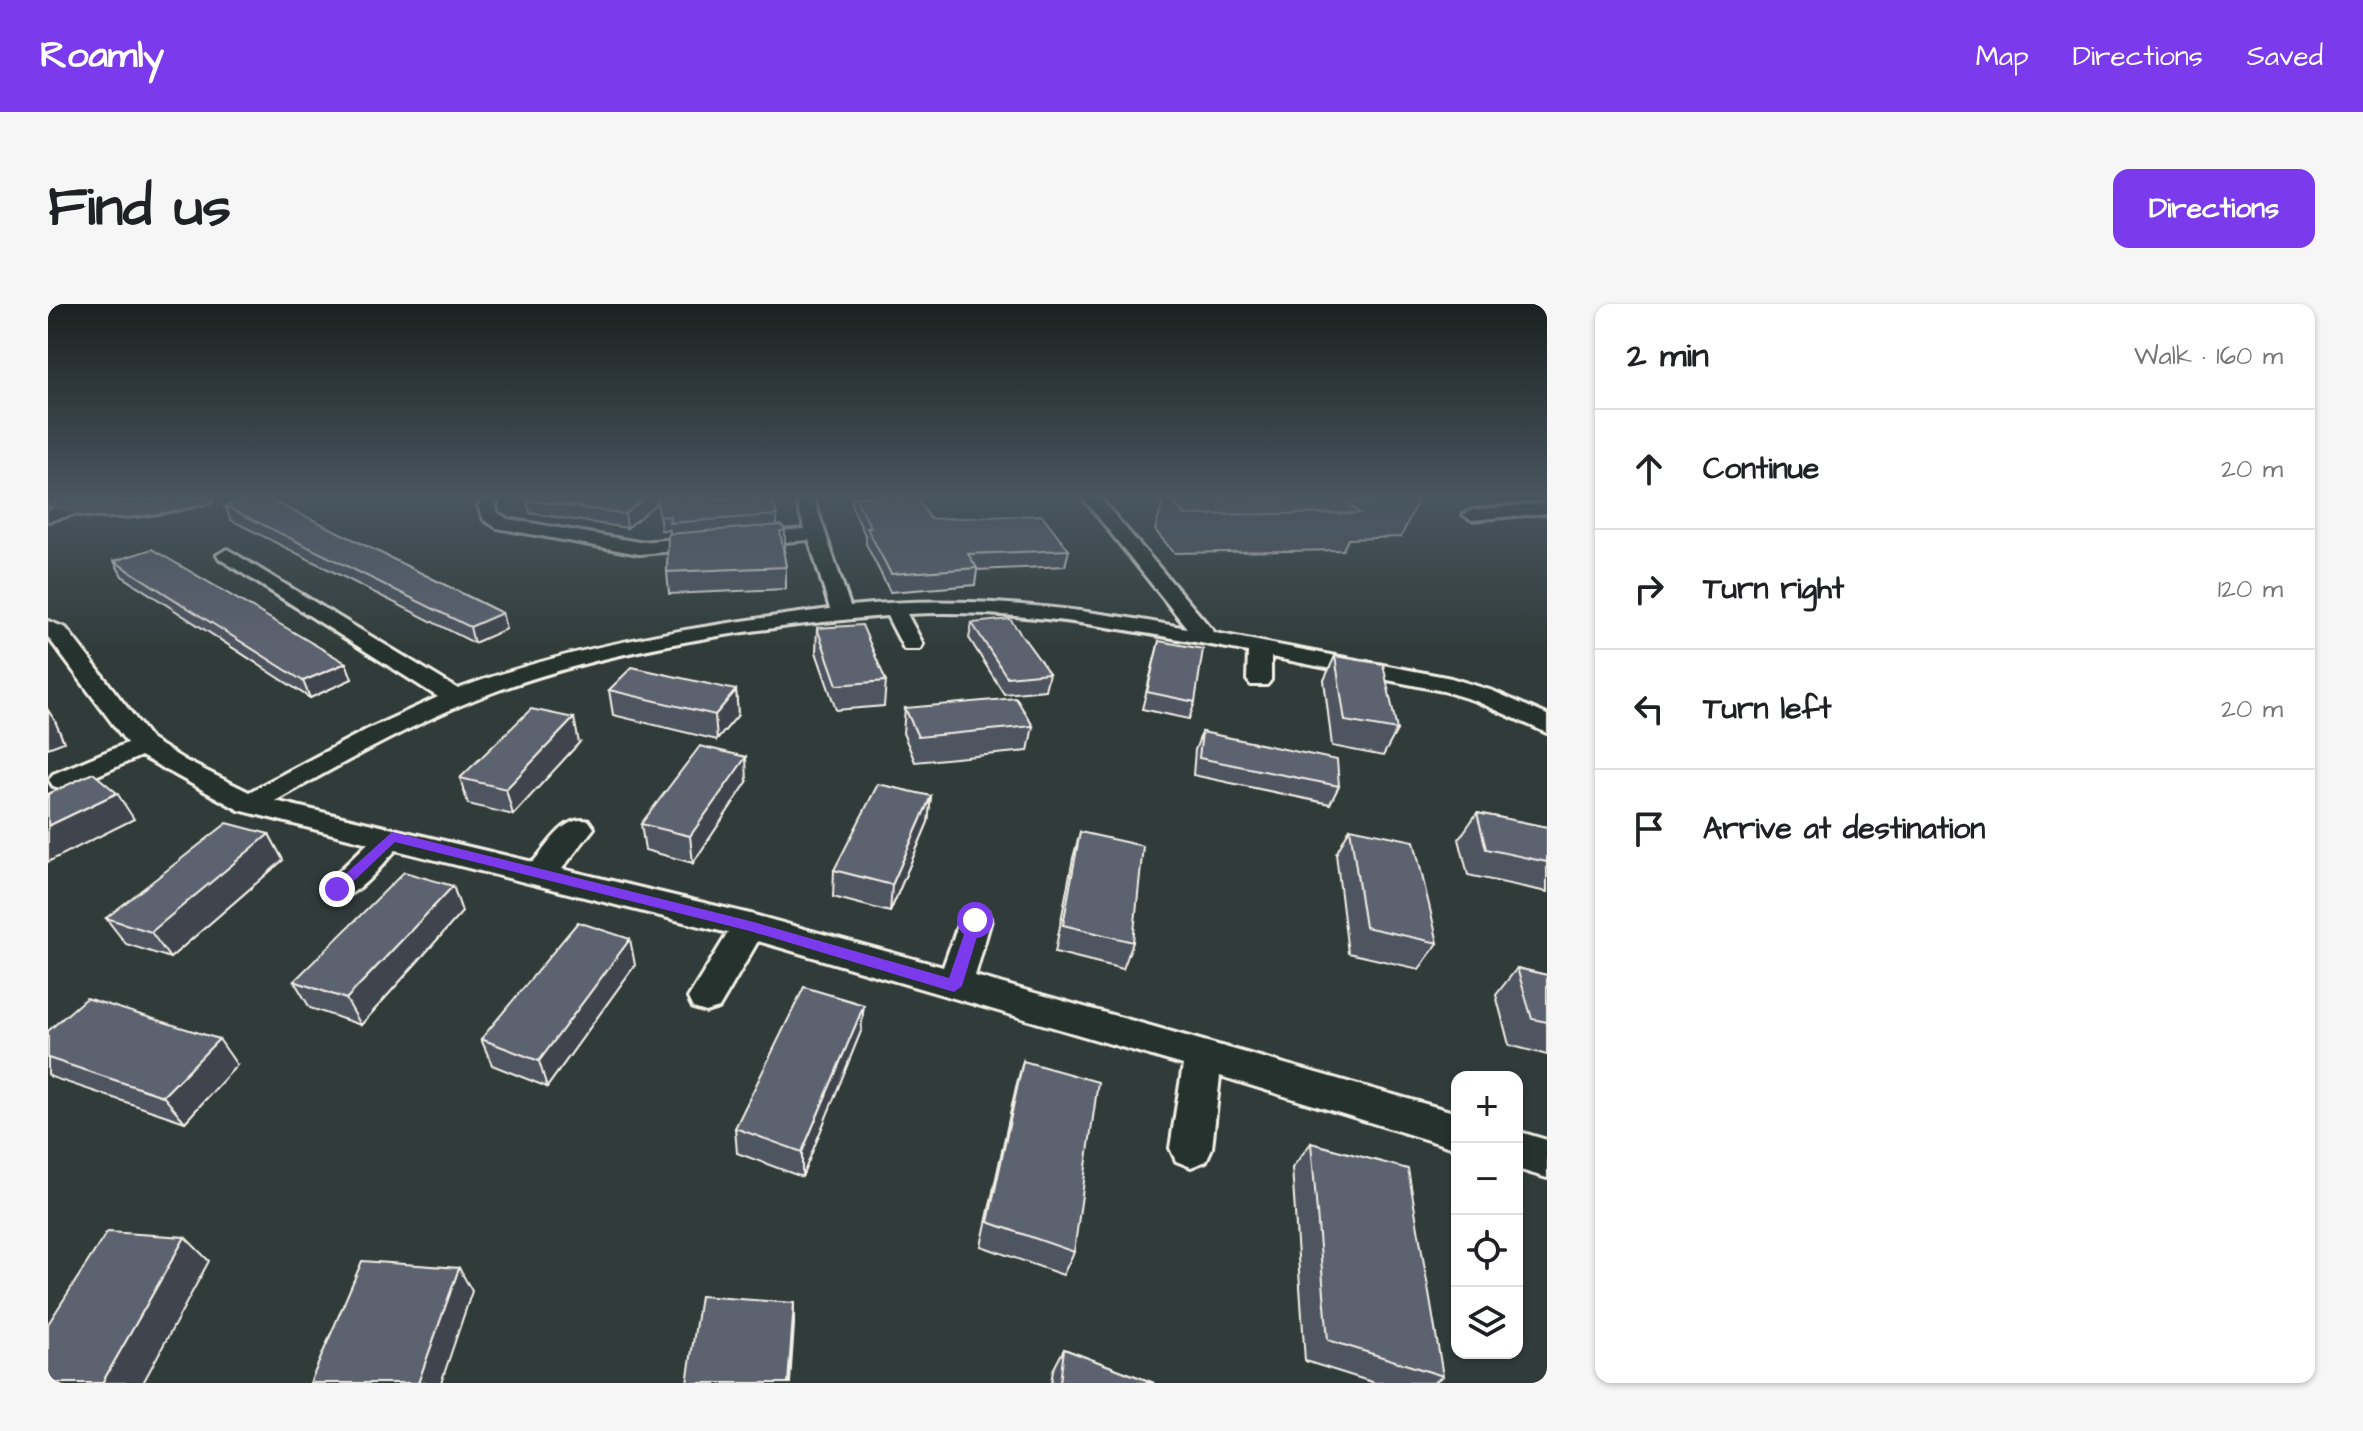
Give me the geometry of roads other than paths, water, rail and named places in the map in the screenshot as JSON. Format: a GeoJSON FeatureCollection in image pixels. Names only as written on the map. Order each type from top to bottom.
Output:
{"type":"FeatureCollection","features":[{"type":"Feature","properties":{"kind":"street"},"geometry":{"type":"LineString","coordinates":[[820,547],[842,613]]}},
{"type":"Feature","properties":{"kind":"street"},"geometry":{"type":"LineString","coordinates":[[1132,547],[1208,639]]}},
{"type":"Feature","properties":{"kind":"street"},"geometry":{"type":"LineString","coordinates":[[227,555],[456,698]]}},
{"type":"Feature","properties":{"kind":"street"},"geometry":{"type":"LineString","coordinates":[[249,804],[364,741],[456,698],[568,660],[708,633],[842,613],[894,609],[946,606],[1025,610],[1259,648],[1469,688],[1547,725]]}},
{"type":"Feature","properties":{"kind":"street"},"geometry":{"type":"LineString","coordinates":[[894,609],[912,644]]}},
{"type":"Feature","properties":{"kind":"street"},"geometry":{"type":"LineString","coordinates":[[48,628],[58,633],[143,746],[176,767],[249,804],[750,926],[1204,1055],[1451,1129]]}},
{"type":"Feature","properties":{"kind":"street"},"geometry":{"type":"LineString","coordinates":[[1259,648],[1259,680]]}},
{"type":"Feature","properties":{"kind":"street"},"geometry":{"type":"LineString","coordinates":[[63,780],[143,746]]}},
{"type":"Feature","properties":{"kind":"street"},"geometry":{"type":"LineString","coordinates":[[541,874],[579,828]]}},
{"type":"Feature","properties":{"kind":"street"},"geometry":{"type":"LineString","coordinates":[[337,889],[392,837]]}},
{"type":"Feature","properties":{"kind":"street"},"geometry":{"type":"LineString","coordinates":[[954,986],[975,920]]}},
{"type":"Feature","properties":{"kind":"street"},"geometry":{"type":"LineString","coordinates":[[706,998],[750,926]]}},
{"type":"Feature","properties":{"kind":"street"},"geometry":{"type":"LineString","coordinates":[[1191,1148],[1204,1055]]}},
{"type":"Feature","properties":{"kind":"street"},"geometry":{"type":"LineString","coordinates":[[1523,1152],[1547,1159]]}}]}
